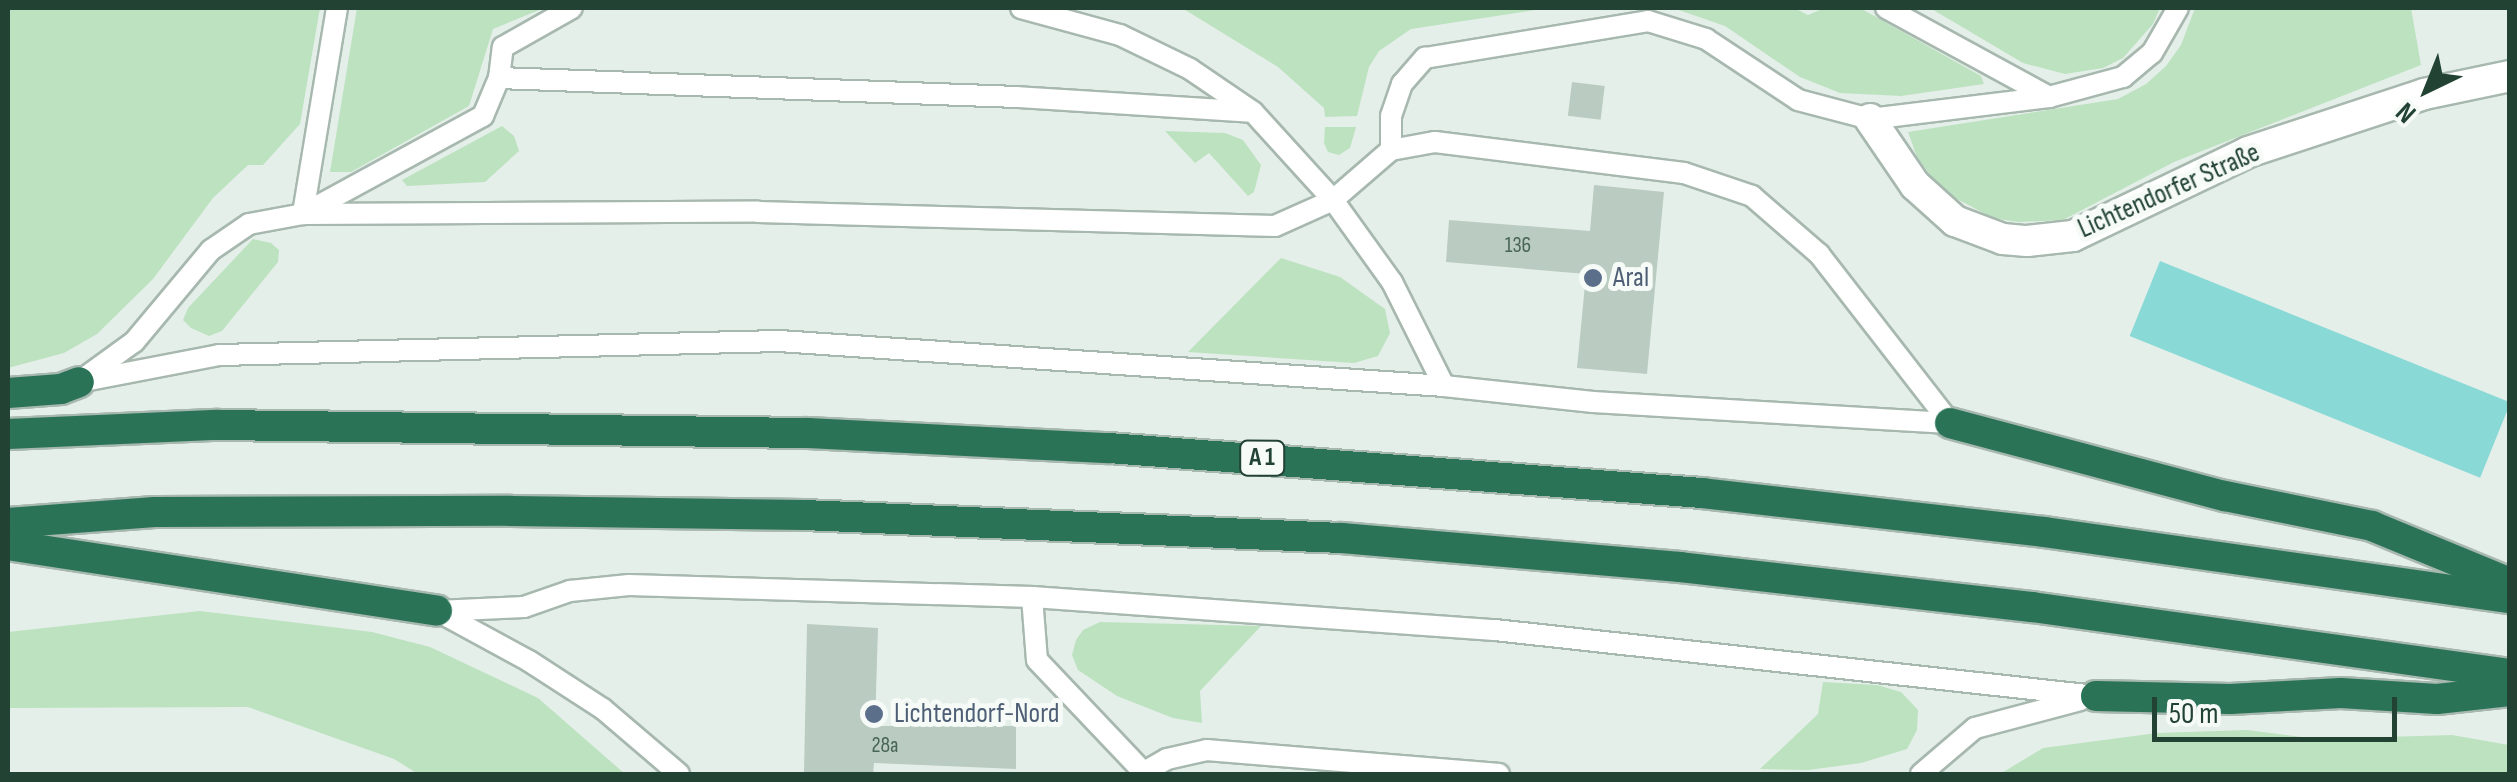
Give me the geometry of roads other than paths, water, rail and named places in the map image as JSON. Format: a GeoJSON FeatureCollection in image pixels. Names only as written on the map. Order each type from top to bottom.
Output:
{"type":"FeatureCollection","features":[{"type":"Feature","properties":{"kind":"highway"},"geometry":{"type":"LineString","coordinates":[[8,393],[61,389],[79,382]]}},
{"type":"Feature","properties":{"kind":"highway"},"geometry":{"type":"LineString","coordinates":[[1950,423],[2226,496],[2372,526],[2510,582]]}},
{"type":"Feature","properties":{"kind":"highway","name":"A 1"},"geometry":{"type":"LineString","coordinates":[[8,434],[218,426],[808,433],[1109,448],[1702,492],[2044,532],[2510,598]]}},
{"type":"Feature","properties":{"kind":"highway"},"geometry":{"type":"LineString","coordinates":[[8,523],[155,512],[804,514],[1342,538],[1680,567],[2032,608],[2510,674]]}},
{"type":"Feature","properties":{"kind":"highway"},"geometry":{"type":"LineString","coordinates":[[8,544],[437,611]]}},
{"type":"Feature","properties":{"kind":"highway"},"geometry":{"type":"LineString","coordinates":[[2096,696],[2230,699],[2342,693],[2437,699],[2510,692]]}},
{"type":"Feature","properties":{"kind":"street","name":"Lichtendorfer Straße"},"geometry":{"type":"LineString","coordinates":[[1870,119],[1916,184],[1954,221],[2003,239],[2027,241],[2073,236],[2248,152],[2424,94],[2510,76]]}},
{"type":"Feature","properties":{"kind":"lane"},"geometry":{"type":"LineString","coordinates":[[303,214],[337,8]]}},
{"type":"Feature","properties":{"kind":"lane"},"geometry":{"type":"LineString","coordinates":[[303,214],[483,116],[499,78],[504,47],[572,8]]}},
{"type":"Feature","properties":{"kind":"lane"},"geometry":{"type":"LineString","coordinates":[[1021,8],[1120,34],[1190,69],[1252,112],[1333,200],[1410,313],[1444,386]]}},
{"type":"Feature","properties":{"kind":"lane"},"geometry":{"type":"LineString","coordinates":[[1886,8],[2049,98]]}},
{"type":"Feature","properties":{"kind":"lane"},"geometry":{"type":"LineString","coordinates":[[1391,150],[1391,116],[1402,84],[1425,58],[1648,20],[1706,39],[1798,100],[1870,119],[2049,98],[2123,77],[2152,53],[2178,8]]}},
{"type":"Feature","properties":{"kind":"lane"},"geometry":{"type":"LineString","coordinates":[[499,78],[1016,97],[1252,112]]}},
{"type":"Feature","properties":{"kind":"lane"},"geometry":{"type":"LineString","coordinates":[[79,382],[134,342],[211,250],[249,224],[303,214],[758,212],[1275,226],[1333,200],[1391,150],[1435,142],[1664,171],[1752,196],[1818,254],[1950,423]]}},
{"type":"Feature","properties":{"kind":"lane"},"geometry":{"type":"LineString","coordinates":[[79,382],[219,356],[779,340],[1444,386],[1593,402],[1950,423]]}},
{"type":"Feature","properties":{"kind":"lane"},"geometry":{"type":"LineString","coordinates":[[437,611],[524,607],[570,592],[629,586],[1032,597],[1495,630],[2096,696]]}},
{"type":"Feature","properties":{"kind":"lane"},"geometry":{"type":"LineString","coordinates":[[1032,597],[1036,660],[1142,774],[1167,759],[1206,750],[1499,774]]}},
{"type":"Feature","properties":{"kind":"lane"},"geometry":{"type":"LineString","coordinates":[[437,611],[529,661],[604,709],[679,774]]}},
{"type":"Feature","properties":{"kind":"lane"},"geometry":{"type":"LineString","coordinates":[[1920,774],[1975,728],[1992,720],[2096,696]]}},
{"type":"Feature","properties":{"kind":"water"},"geometry":{"type":"Polygon","coordinates":[[[2160,261],[2510,402],[2480,478],[2130,336],[2160,261]]]}},
{"type":"Feature","properties":{"kind":"place","name":"Aral"},"geometry":{"type":"Point","coordinates":[1593,278]}},
{"type":"Feature","properties":{"kind":"place","name":"Lichtendorf-Nord"},"geometry":{"type":"Point","coordinates":[874,714]}}]}
